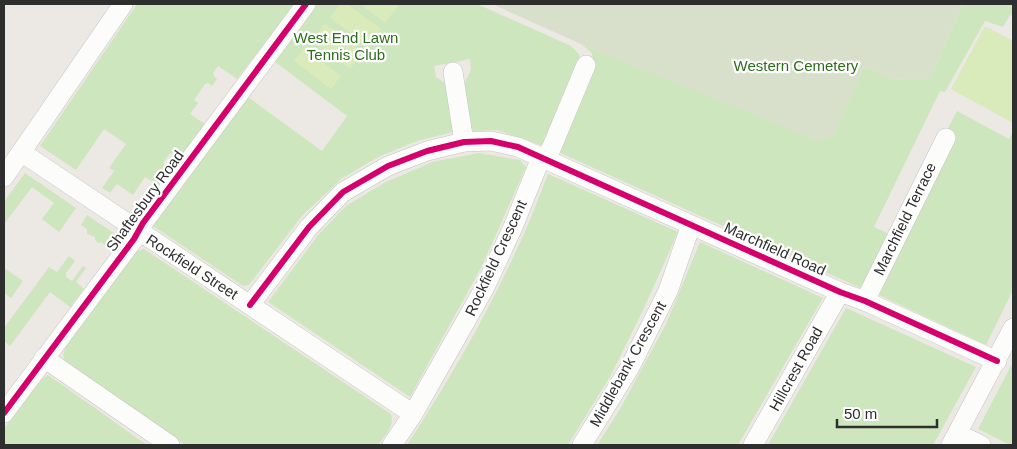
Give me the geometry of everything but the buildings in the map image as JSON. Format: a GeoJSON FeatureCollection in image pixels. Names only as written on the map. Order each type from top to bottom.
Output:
{"type":"FeatureCollection","features":[{"type":"Feature","properties":{"kind":"street"},"geometry":{"type":"LineString","coordinates":[[4,177],[123,4]]}},
{"type":"Feature","properties":{"kind":"street","name":"Shaftesbury Road"},"geometry":{"type":"LineString","coordinates":[[4,413],[306,4]]}},
{"type":"Feature","properties":{"kind":"street","name":"Rockfield Crescent"},"geometry":{"type":"LineString","coordinates":[[392,445],[414,414],[485,287],[513,227],[538,165],[551,149],[586,64]]}},
{"type":"Feature","properties":{"kind":"street"},"geometry":{"type":"LineString","coordinates":[[453,72],[464,142]]}},
{"type":"Feature","properties":{"kind":"street","name":"Marchfield Terrace"},"geometry":{"type":"LineString","coordinates":[[865,301],[946,138]]}},
{"type":"Feature","properties":{"kind":"street","name":"Marchfield Road"},"geometry":{"type":"LineString","coordinates":[[250,305],[309,227],[343,192],[388,166],[427,150],[464,142],[491,141],[518,147],[544,158],[997,361]]}},
{"type":"Feature","properties":{"kind":"street","name":"Rockfield Street"},"geometry":{"type":"LineString","coordinates":[[21,152],[414,414]]}},
{"type":"Feature","properties":{"kind":"street","name":"Middlebank Crescent"},"geometry":{"type":"LineString","coordinates":[[582,445],[630,367],[668,291],[692,225]]}},
{"type":"Feature","properties":{"kind":"street","name":"Hillcrest Road"},"geometry":{"type":"LineString","coordinates":[[753,445],[840,292]]}},
{"type":"Feature","properties":{"kind":"street"},"geometry":{"type":"LineString","coordinates":[[981,445],[955,440],[1013,328]]}},
{"type":"Feature","properties":{"kind":"street"},"geometry":{"type":"LineString","coordinates":[[44,358],[170,445]]}},
{"type":"Feature","properties":{"kind":"green space"},"geometry":{"type":"Polygon","coordinates":[[[137,4],[294,4],[237,79],[218,66],[213,73],[217,79],[212,86],[208,83],[205,84],[194,100],[198,103],[190,114],[205,124],[179,159],[170,153],[163,163],[171,169],[158,185],[145,177],[133,195],[117,184],[110,193],[102,188],[114,171],[109,168],[126,144],[104,129],[76,170],[40,146],[137,4]]]}},
{"type":"Feature","properties":{"kind":"green space","name":"West End Lawn Tennis Club"},"geometry":{"type":"Polygon","coordinates":[[[317,4],[477,4],[571,46],[579,54],[580,64],[546,147],[497,130],[474,131],[470,128],[464,84],[471,70],[470,59],[434,66],[436,77],[449,86],[453,132],[417,141],[378,157],[341,179],[302,216],[249,285],[243,286],[153,226],[248,97],[322,151],[347,116],[274,61],[317,4]]]}},
{"type":"Feature","properties":{"kind":"green space"},"geometry":{"type":"Polygon","coordinates":[[[340,4],[347,4],[381,29],[368,46],[330,18],[340,4]]]}},
{"type":"Feature","properties":{"kind":"green space"},"geometry":{"type":"Polygon","coordinates":[[[360,4],[396,4],[398,6],[385,23],[360,4]]]}},
{"type":"Feature","properties":{"kind":"green space","name":"Western Cemetery"},"geometry":{"type":"Polygon","coordinates":[[[492,4],[963,4],[930,78],[894,80],[864,66],[833,136],[818,141],[581,44],[492,4]]]}},
{"type":"Feature","properties":{"kind":"green space"},"geometry":{"type":"Polygon","coordinates":[[[963,4],[1013,4],[1013,16],[1010,15],[1003,27],[985,21],[945,92],[940,91],[874,227],[889,234],[863,289],[556,151],[593,63],[592,53],[581,44],[670,80],[833,135],[864,66],[894,80],[930,78],[963,4]]]}},
{"type":"Feature","properties":{"kind":"green space","name":"West End Lawn Tennis Club"},"geometry":{"type":"Polygon","coordinates":[[[325,23],[363,52],[350,69],[312,41],[325,23]]]}},
{"type":"Feature","properties":{"kind":"green space"},"geometry":{"type":"Polygon","coordinates":[[[985,26],[1013,41],[1013,123],[951,89],[985,26]]]}},
{"type":"Feature","properties":{"kind":"green space"},"geometry":{"type":"Polygon","coordinates":[[[304,48],[341,76],[331,89],[294,61],[304,48]]]}},
{"type":"Feature","properties":{"kind":"green space"},"geometry":{"type":"Polygon","coordinates":[[[957,111],[1009,139],[1013,132],[1013,290],[986,345],[879,295],[954,138],[945,134],[957,111]]]}},
{"type":"Feature","properties":{"kind":"green space"},"geometry":{"type":"Polygon","coordinates":[[[479,153],[520,160],[526,167],[482,266],[410,397],[268,302],[319,234],[346,206],[384,183],[432,162],[479,153]]]}},
{"type":"Feature","properties":{"kind":"green space"},"geometry":{"type":"Polygon","coordinates":[[[25,173],[76,208],[59,232],[42,219],[54,203],[32,187],[4,224],[4,202],[25,173]]]}},
{"type":"Feature","properties":{"kind":"green space"},"geometry":{"type":"Polygon","coordinates":[[[548,174],[678,232],[645,306],[611,375],[568,445],[407,445],[439,395],[483,318],[526,230],[548,174]]]}},
{"type":"Feature","properties":{"kind":"green space"},"geometry":{"type":"Polygon","coordinates":[[[87,215],[121,238],[113,248],[107,243],[105,245],[101,242],[99,243],[95,240],[95,237],[87,234],[87,229],[81,225],[87,215]]]}},
{"type":"Feature","properties":{"kind":"green space"},"geometry":{"type":"Polygon","coordinates":[[[700,242],[823,298],[738,445],[597,445],[620,409],[666,324],[700,242]]]}},
{"type":"Feature","properties":{"kind":"green space"},"geometry":{"type":"Polygon","coordinates":[[[144,249],[391,414],[392,422],[378,445],[185,445],[65,361],[63,355],[65,348],[137,251],[144,249]]]}},
{"type":"Feature","properties":{"kind":"green space"},"geometry":{"type":"Polygon","coordinates":[[[69,256],[75,261],[66,273],[66,277],[72,281],[83,266],[86,268],[76,282],[84,289],[70,307],[50,292],[10,346],[4,341],[4,328],[49,267],[57,272],[69,256]]]}},
{"type":"Feature","properties":{"kind":"green space"},"geometry":{"type":"Polygon","coordinates":[[[6,269],[23,281],[11,298],[4,293],[4,271],[6,269]]]}},
{"type":"Feature","properties":{"kind":"green space"},"geometry":{"type":"Polygon","coordinates":[[[846,308],[976,367],[933,445],[768,445],[846,308]]]}},
{"type":"Feature","properties":{"kind":"green space"},"geometry":{"type":"Polygon","coordinates":[[[1013,362],[1013,445],[1010,445],[978,429],[1013,362]]]}},
{"type":"Feature","properties":{"kind":"green space"},"geometry":{"type":"Polygon","coordinates":[[[48,375],[147,445],[4,445],[4,429],[42,379],[48,375]]]}},
{"type":"Feature","properties":{"kind":"cycle path"},"geometry":{"type":"LineString","coordinates":[[4,413],[306,4]]}},
{"type":"Feature","properties":{"kind":"cycle path"},"geometry":{"type":"LineString","coordinates":[[250,305],[309,227],[343,192],[388,166],[427,151],[464,142],[491,141],[518,147],[997,361]]}}]}
